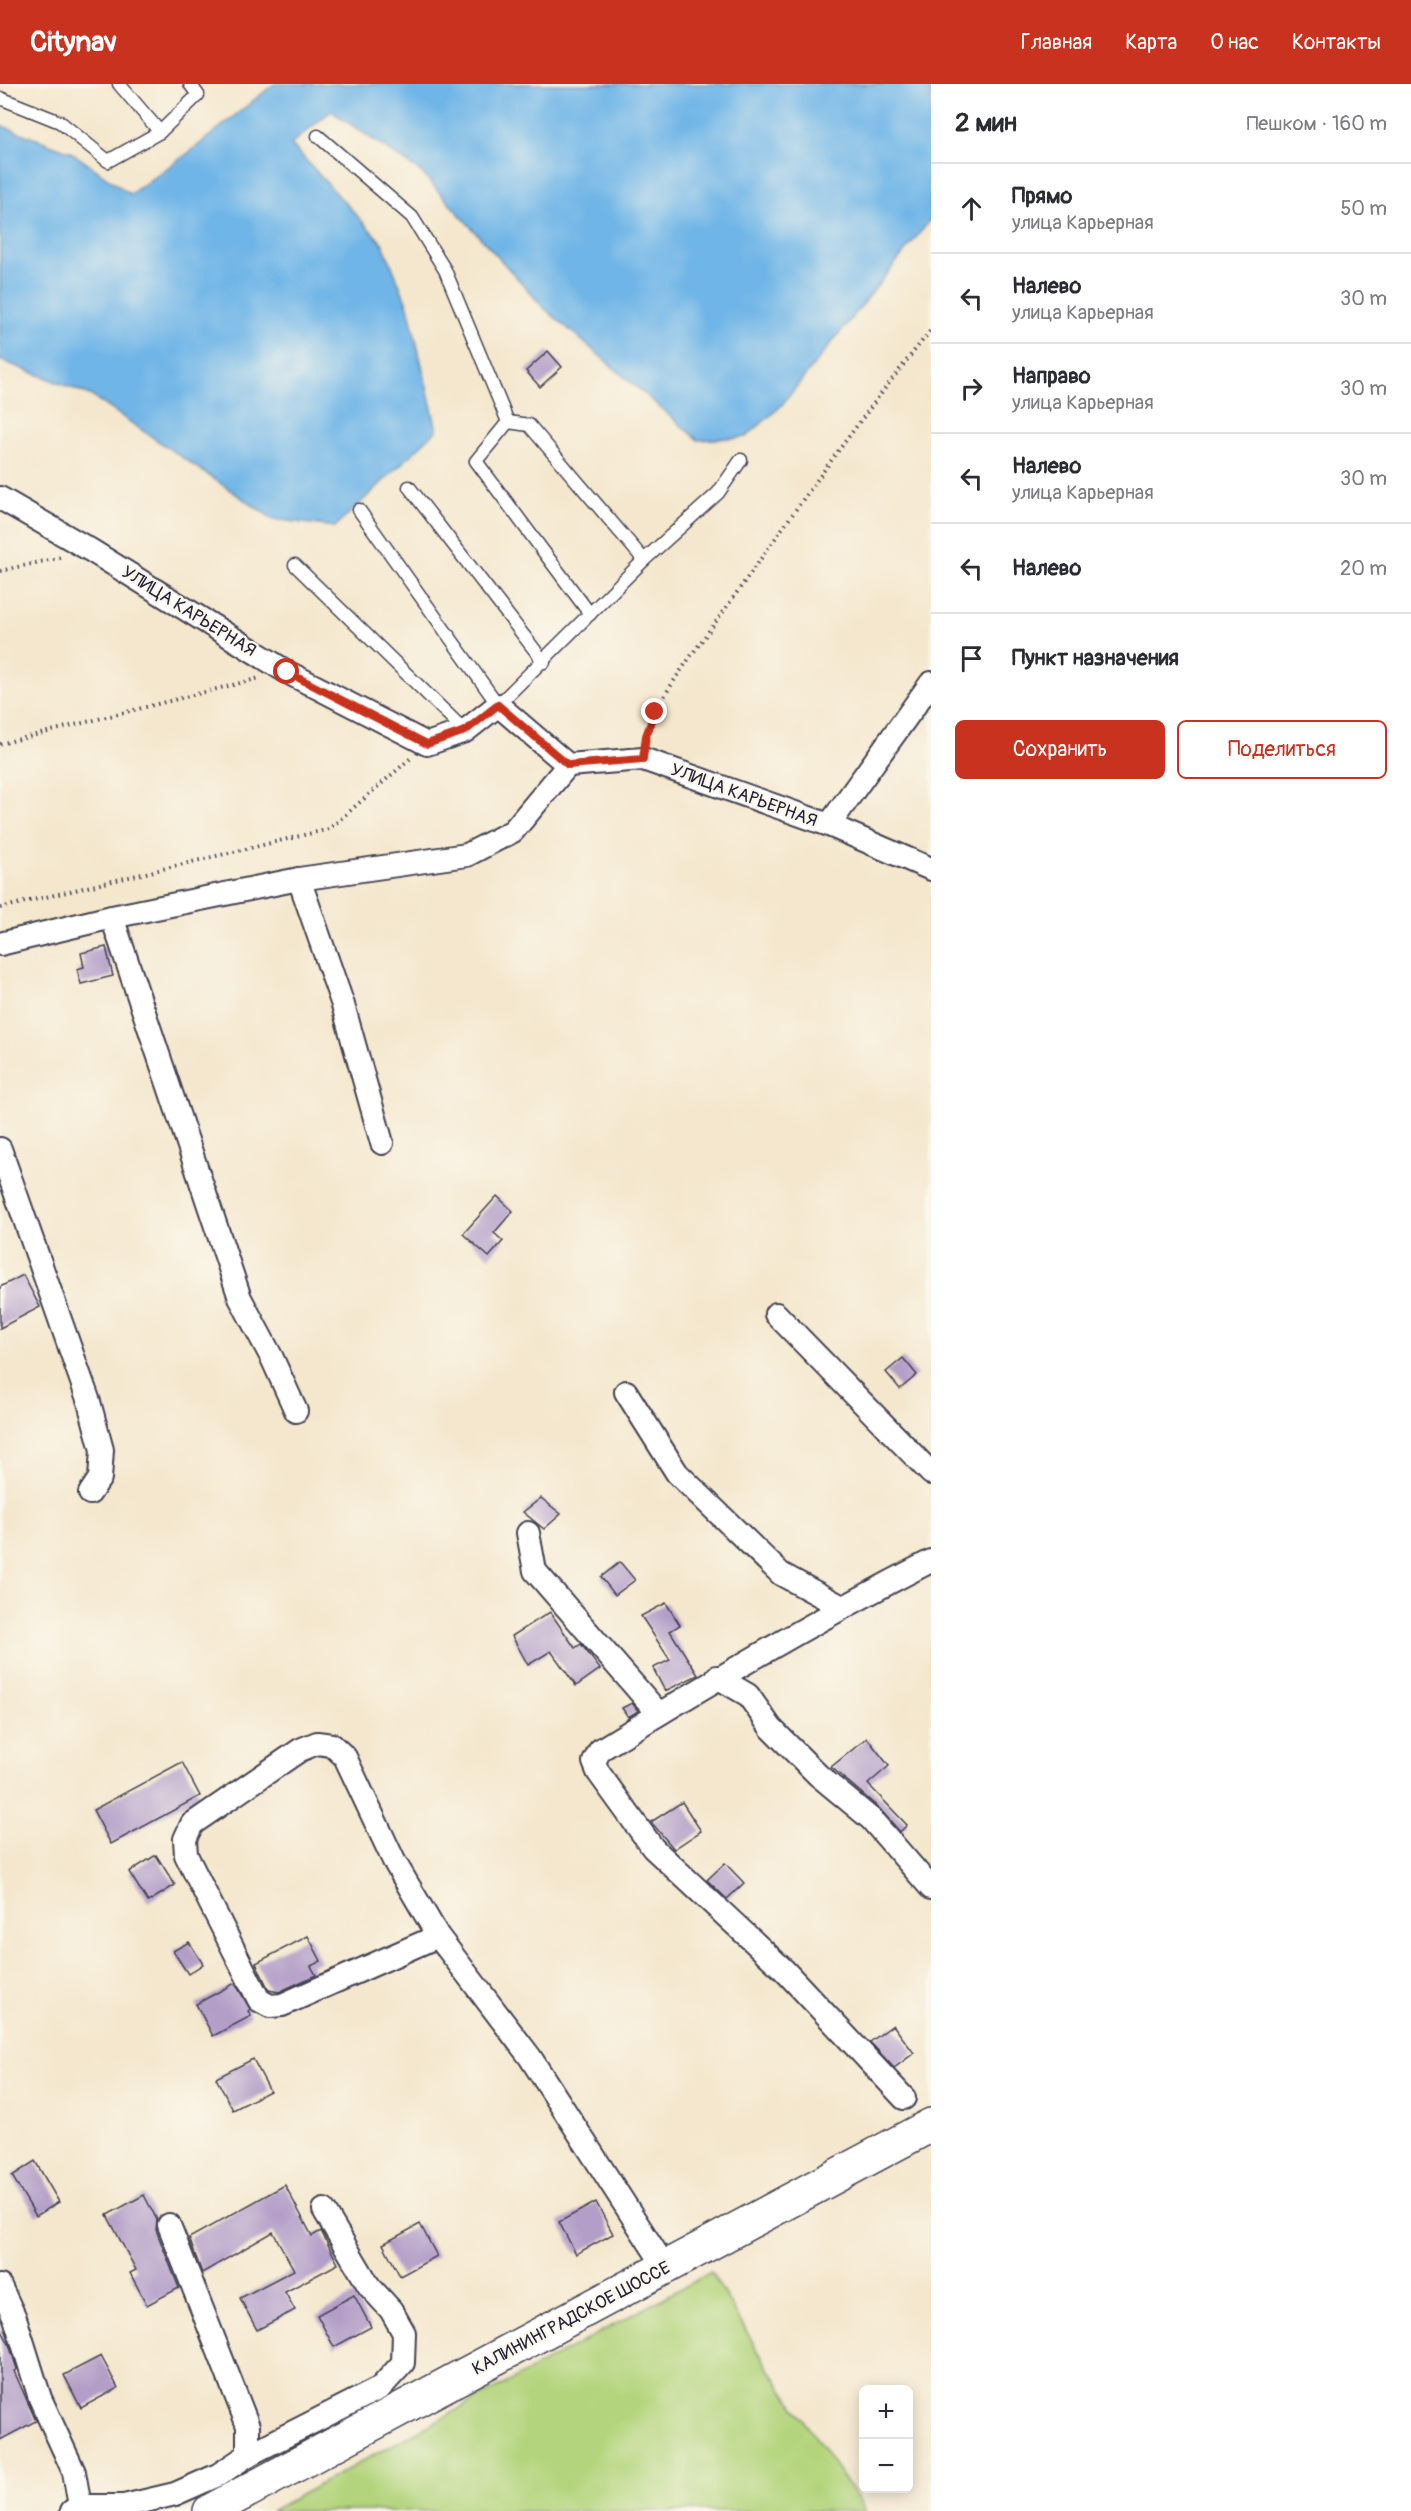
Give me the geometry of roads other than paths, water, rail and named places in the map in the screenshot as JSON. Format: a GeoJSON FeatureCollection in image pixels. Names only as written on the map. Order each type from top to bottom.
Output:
{"type":"FeatureCollection","features":[{"type":"Feature","properties":{"kind":"main road","name":"КАЛИНИНГРАДСКОЕ ШОССЕ"},"geometry":{"type":"LineString","coordinates":[[210,2511],[931,2125]]}},
{"type":"Feature","properties":{"kind":"street","name":"УЛИЦА КАРЬЕРНАЯ"},"geometry":{"type":"LineString","coordinates":[[0,498],[92,551],[287,672],[427,744],[465,731]]}},
{"type":"Feature","properties":{"kind":"street"},"geometry":{"type":"LineString","coordinates":[[829,825],[931,683]]}},
{"type":"Feature","properties":{"kind":"street"},"geometry":{"type":"LineString","coordinates":[[0,944],[112,917],[299,879],[467,855],[513,831],[568,765],[498,705],[465,731]]}},
{"type":"Feature","properties":{"kind":"street","name":"УЛИЦА КАРЬЕРНАЯ"},"geometry":{"type":"LineString","coordinates":[[568,765],[643,759],[829,825],[931,869]]}},
{"type":"Feature","properties":{"kind":"street"},"geometry":{"type":"LineString","coordinates":[[299,879],[343,1005],[382,1143]]}},
{"type":"Feature","properties":{"kind":"street"},"geometry":{"type":"LineString","coordinates":[[112,917],[240,1298],[272,1358],[296,1411]]}},
{"type":"Feature","properties":{"kind":"street"},"geometry":{"type":"LineString","coordinates":[[0,1149],[89,1402],[102,1450],[100,1478],[90,1493]]}},
{"type":"Feature","properties":{"kind":"street"},"geometry":{"type":"LineString","coordinates":[[776,1314],[931,1473]]}},
{"type":"Feature","properties":{"kind":"street"},"geometry":{"type":"LineString","coordinates":[[626,1392],[677,1473],[781,1574],[842,1607]]}},
{"type":"Feature","properties":{"kind":"street"},"geometry":{"type":"LineString","coordinates":[[528,1533],[535,1571],[659,1714]]}},
{"type":"Feature","properties":{"kind":"street"},"geometry":{"type":"LineString","coordinates":[[904,2098],[784,1970],[653,1848],[598,1772],[594,1761],[600,1750],[717,1677],[842,1607],[931,1562]]}},
{"type":"Feature","properties":{"kind":"street"},"geometry":{"type":"LineString","coordinates":[[717,1677],[748,1695],[771,1728],[818,1775],[871,1819],[931,1888]]}},
{"type":"Feature","properties":{"kind":"street"},"geometry":{"type":"LineString","coordinates":[[438,1936],[282,2005],[270,2006],[259,2000],[186,1855],[185,1839],[192,1824],[300,1750],[317,1743],[332,1744],[345,1757],[394,1861],[438,1936],[530,2057],[657,2253],[664,2268]]}},
{"type":"Feature","properties":{"kind":"street"},"geometry":{"type":"LineString","coordinates":[[0,2286],[15,2318],[40,2398],[74,2472],[76,2509],[124,2506],[175,2494],[218,2475],[248,2455],[380,2388],[404,2362],[404,2334],[391,2310],[369,2286],[324,2210]]}},
{"type":"Feature","properties":{"kind":"street"},"geometry":{"type":"LineString","coordinates":[[169,2225],[248,2426],[248,2455]]}},
{"type":"Feature","properties":{"kind":"lane"},"geometry":{"type":"LineString","coordinates":[[119,84],[160,132]]}},
{"type":"Feature","properties":{"kind":"lane"},"geometry":{"type":"LineString","coordinates":[[0,98],[60,122],[108,161],[160,132],[198,95],[190,84]]}},
{"type":"Feature","properties":{"kind":"lane"},"geometry":{"type":"LineString","coordinates":[[318,136],[412,218],[445,270],[508,422]]}},
{"type":"Feature","properties":{"kind":"lane"},"geometry":{"type":"LineString","coordinates":[[508,422],[529,425],[644,560]]}},
{"type":"Feature","properties":{"kind":"lane"},"geometry":{"type":"LineString","coordinates":[[508,422],[476,461],[590,614]]}},
{"type":"Feature","properties":{"kind":"lane"},"geometry":{"type":"LineString","coordinates":[[359,510],[498,705],[544,662],[644,560],[718,493],[741,460]]}},
{"type":"Feature","properties":{"kind":"lane"},"geometry":{"type":"LineString","coordinates":[[409,487],[544,662]]}},
{"type":"Feature","properties":{"kind":"lane"},"geometry":{"type":"LineString","coordinates":[[296,566],[465,731]]}},
{"type":"Feature","properties":{"kind":"water"},"geometry":{"type":"Polygon","coordinates":[[[274,84],[931,84],[931,219],[781,406],[746,437],[698,440],[544,308],[422,173],[331,111],[291,144],[383,244],[408,306],[437,430],[335,527],[273,519],[90,395],[0,360],[0,125],[71,152],[130,194],[191,151],[274,84]]]}}]}
